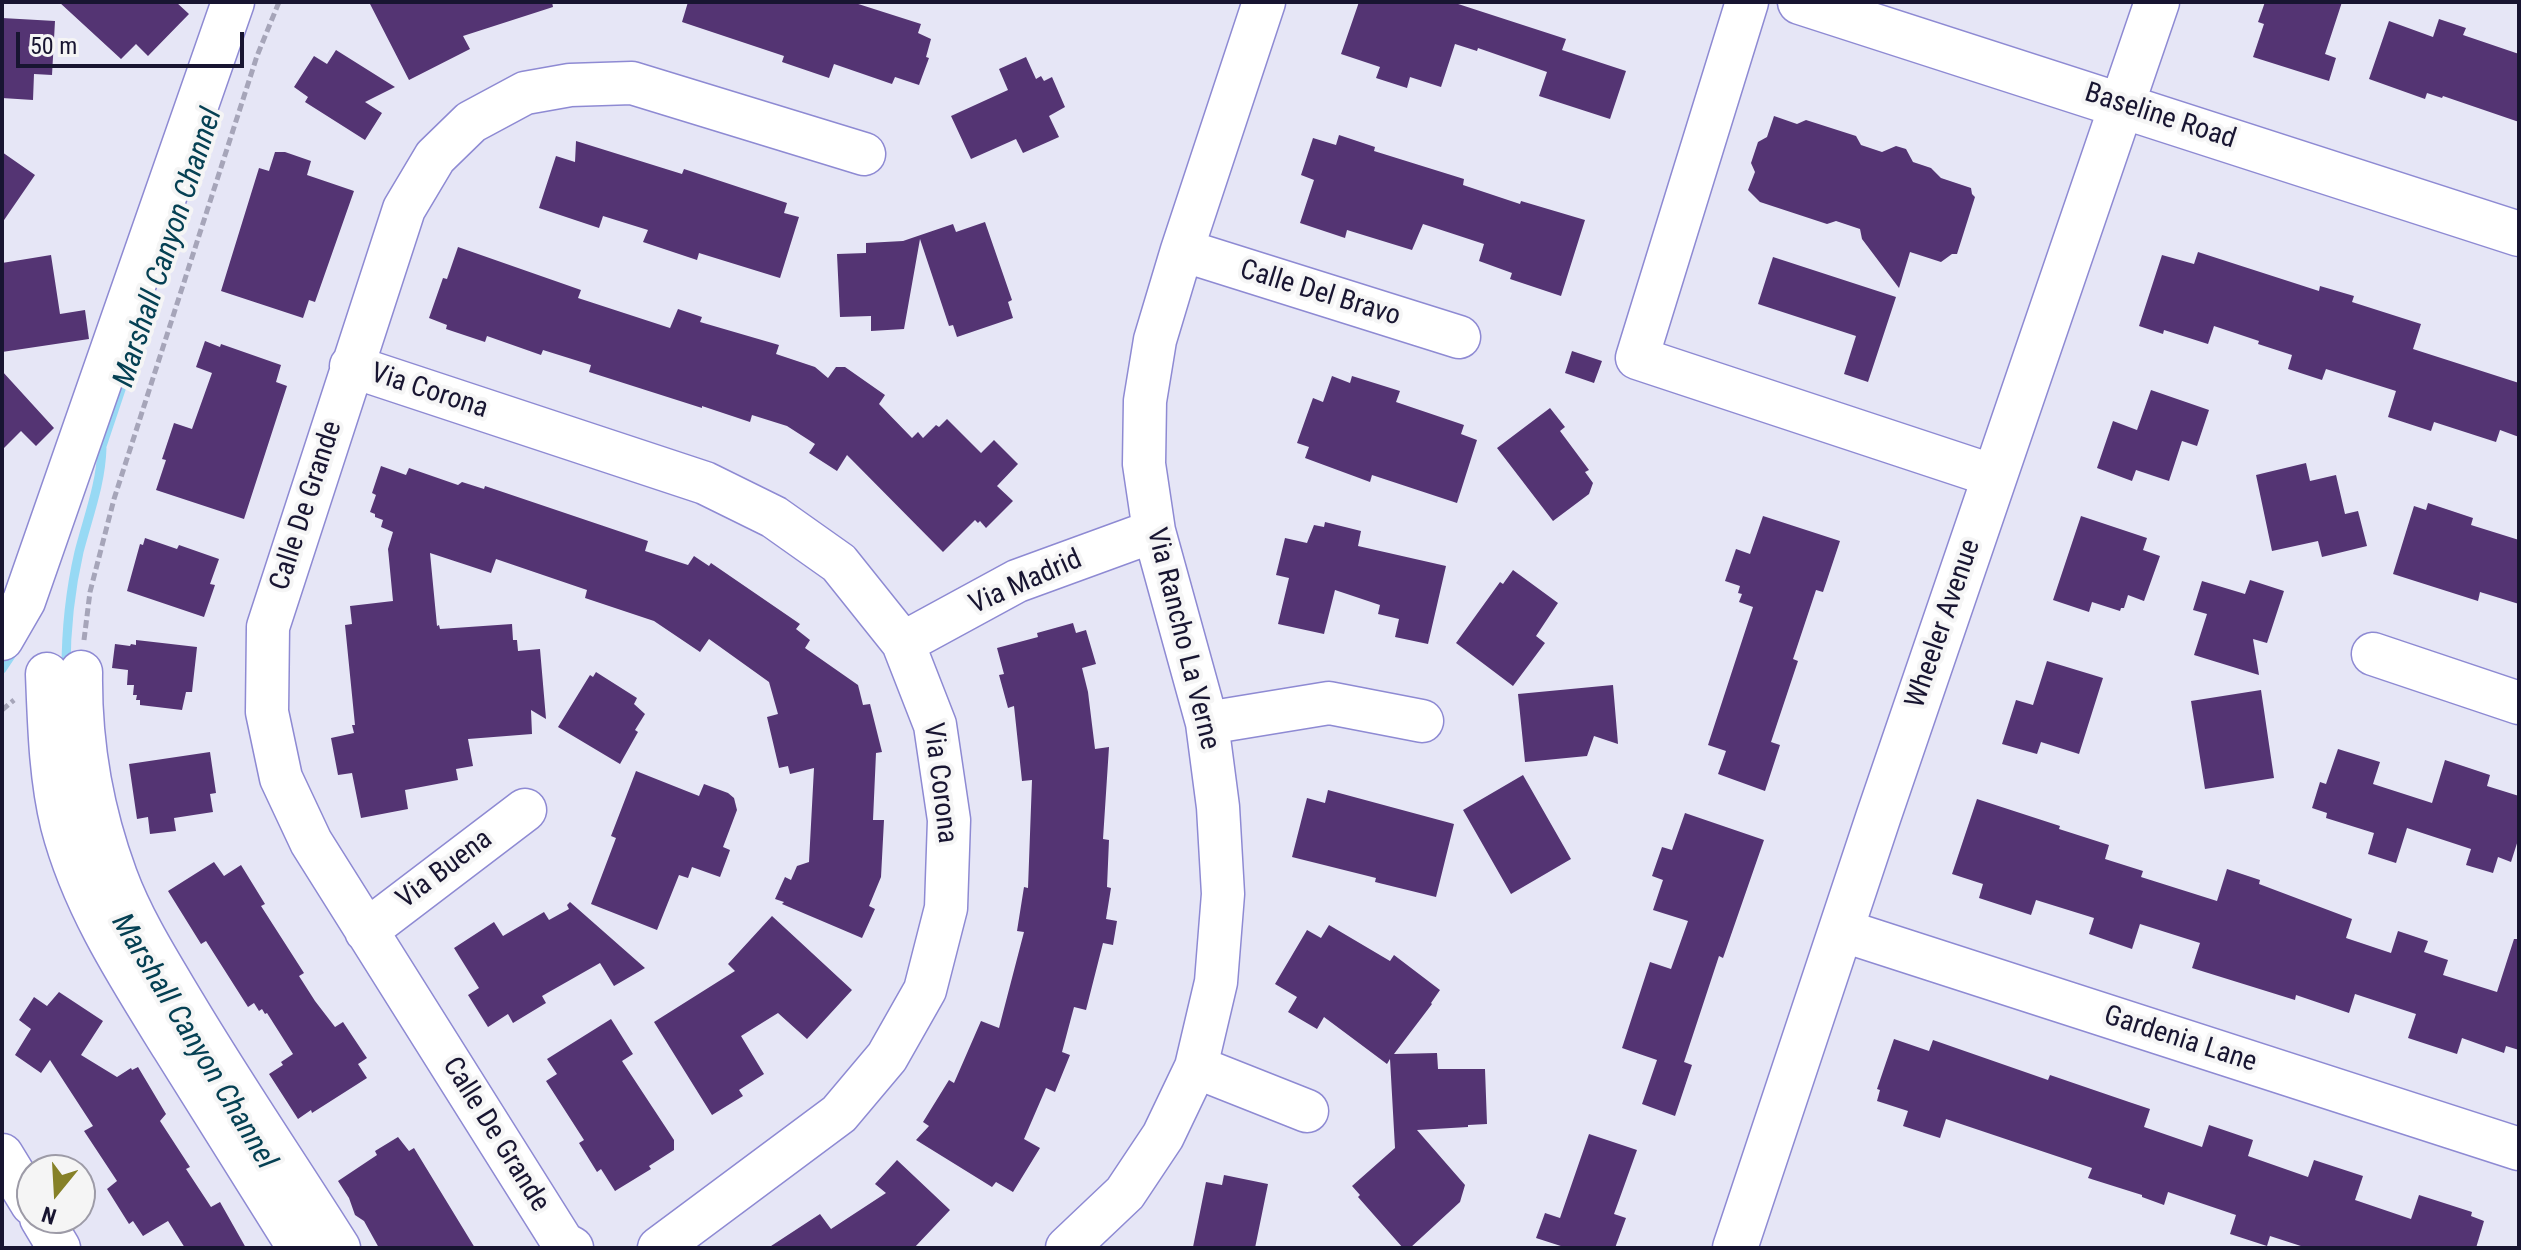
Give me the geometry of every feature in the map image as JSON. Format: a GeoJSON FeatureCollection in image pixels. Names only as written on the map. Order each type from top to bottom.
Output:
{"type":"FeatureCollection","features":[{"type":"Feature","properties":{"kind":"main road","name":"Baseline Road"},"geometry":{"type":"LineString","coordinates":[[1800,2],[2519,234]]}},
{"type":"Feature","properties":{"kind":"main road","name":"Wheeler Avenue"},"geometry":{"type":"LineString","coordinates":[[1735,1248],[2157,2]]}},
{"type":"Feature","properties":{"kind":"street"},"geometry":{"type":"LineString","coordinates":[[2,639],[24,601],[233,2]]}},
{"type":"Feature","properties":{"kind":"street","name":"Via Rancho La Verne"},"geometry":{"type":"LineString","coordinates":[[1067,1248],[1125,1193],[1163,1136],[1196,1067],[1216,982],[1223,894],[1218,807],[1207,723],[1154,531],[1144,464],[1145,401],[1155,340],[1264,2]]}},
{"type":"Feature","properties":{"kind":"street"},"geometry":{"type":"LineString","coordinates":[[1747,2],[1637,358],[1994,476]]}},
{"type":"Feature","properties":{"kind":"street","name":"Calle De Grande"},"geometry":{"type":"LineString","coordinates":[[572,1248],[563,1243],[311,842],[281,778],[267,712],[268,627],[404,209],[435,157],[471,122],[525,93],[570,85],[632,83],[864,154]]}},
{"type":"Feature","properties":{"kind":"street","name":"Calle Del Bravo"},"geometry":{"type":"LineString","coordinates":[[1182,250],[1459,337]]}},
{"type":"Feature","properties":{"kind":"street","name":"Via Corona"},"geometry":{"type":"LineString","coordinates":[[351,366],[705,483],[774,517],[839,563],[903,643],[935,725],[949,820],[946,908],[925,990],[887,1057],[839,1114],[659,1248]]}},
{"type":"Feature","properties":{"kind":"street","name":"Via Madrid"},"geometry":{"type":"LineString","coordinates":[[903,643],[1017,581],[1154,531]]}},
{"type":"Feature","properties":{"kind":"street"},"geometry":{"type":"LineString","coordinates":[[2373,654],[2519,703]]}},
{"type":"Feature","properties":{"kind":"street"},"geometry":{"type":"LineString","coordinates":[[64,673],[50,749],[61,823],[77,874],[127,971],[299,1248]]}},
{"type":"Feature","properties":{"kind":"street"},"geometry":{"type":"LineString","coordinates":[[64,673],[84,745],[96,809],[117,877],[149,946],[339,1248]]}},
{"type":"Feature","properties":{"kind":"street"},"geometry":{"type":"LineString","coordinates":[[1207,723],[1329,703],[1422,721]]}},
{"type":"Feature","properties":{"kind":"street","name":"Via Buena"},"geometry":{"type":"LineString","coordinates":[[366,931],[525,810]]}},
{"type":"Feature","properties":{"kind":"street","name":"Gardenia Lane"},"geometry":{"type":"LineString","coordinates":[[1841,930],[2519,1149]]}},
{"type":"Feature","properties":{"kind":"street"},"geometry":{"type":"LineString","coordinates":[[1196,1067],[1307,1111]]}},
{"type":"Feature","properties":{"kind":"street"},"geometry":{"type":"LineString","coordinates":[[2,1155],[16,1178]]}},
{"type":"Feature","properties":{"kind":"path"},"geometry":{"type":"LineString","coordinates":[[64,673],[90,592],[110,511],[242,99],[279,2]]}},
{"type":"Feature","properties":{"kind":"building"},"geometry":{"type":"Polygon","coordinates":[[[59,2],[176,2],[189,14],[148,56],[136,44],[121,59],[59,2]]]}},
{"type":"Feature","properties":{"kind":"building"},"geometry":{"type":"Polygon","coordinates":[[[369,2],[552,2],[553,7],[463,36],[470,49],[409,80],[369,2]]]}},
{"type":"Feature","properties":{"kind":"building"},"geometry":{"type":"Polygon","coordinates":[[[688,2],[852,2],[921,24],[918,33],[931,39],[926,57],[929,58],[919,85],[895,77],[892,84],[834,64],[829,78],[782,62],[784,56],[682,22],[688,2]]]}},
{"type":"Feature","properties":{"kind":"building"},"geometry":{"type":"Polygon","coordinates":[[[1359,2],[1452,2],[1566,39],[1562,50],[1626,71],[1610,119],[1539,96],[1547,72],[1478,48],[1477,51],[1455,44],[1441,87],[1410,77],[1407,88],[1376,78],[1380,67],[1341,54],[1359,2]]]}},
{"type":"Feature","properties":{"kind":"building"},"geometry":{"type":"Polygon","coordinates":[[[2265,2],[2342,2],[2325,54],[2336,58],[2329,81],[2253,57],[2264,24],[2258,22],[2265,2]]]}},
{"type":"Feature","properties":{"kind":"building"},"geometry":{"type":"Polygon","coordinates":[[[2,18],[55,21],[52,75],[34,74],[33,100],[2,98],[2,18]]]}},
{"type":"Feature","properties":{"kind":"building"},"geometry":{"type":"Polygon","coordinates":[[[2439,19],[2466,28],[2463,35],[2519,54],[2519,122],[2443,96],[2427,93],[2425,99],[2369,79],[2389,21],[2433,37],[2439,19]]]}},
{"type":"Feature","properties":{"kind":"building"},"geometry":{"type":"Polygon","coordinates":[[[336,50],[395,87],[365,102],[382,113],[365,140],[305,102],[308,97],[294,87],[314,56],[327,64],[336,50]]]}},
{"type":"Feature","properties":{"kind":"building"},"geometry":{"type":"Polygon","coordinates":[[[1026,57],[1036,79],[1041,76],[1044,81],[1052,77],[1065,107],[1049,116],[1059,137],[1023,153],[1016,139],[971,159],[951,116],[1008,90],[999,69],[1026,57]]]}},
{"type":"Feature","properties":{"kind":"building"},"geometry":{"type":"Polygon","coordinates":[[[1774,116],[1797,124],[1806,120],[1856,136],[1861,145],[1882,152],[1896,146],[1906,149],[1913,162],[1931,168],[1941,178],[1971,188],[1975,197],[1957,254],[1941,262],[1910,252],[1899,288],[1862,239],[1860,229],[1836,221],[1827,224],[1760,202],[1748,190],[1755,172],[1751,163],[1758,142],[1767,137],[1774,116]]]}},
{"type":"Feature","properties":{"kind":"building"},"geometry":{"type":"Polygon","coordinates":[[[1339,135],[1375,147],[1374,151],[1464,179],[1463,185],[1520,204],[1521,201],[1585,220],[1561,296],[1510,279],[1512,273],[1479,261],[1484,244],[1423,224],[1412,250],[1347,230],[1345,238],[1300,223],[1314,180],[1301,175],[1313,138],[1336,145],[1339,135]]]}},
{"type":"Feature","properties":{"kind":"building"},"geometry":{"type":"Polygon","coordinates":[[[576,141],[682,174],[684,169],[787,203],[784,213],[799,217],[780,278],[699,253],[697,260],[643,242],[648,230],[603,216],[599,228],[539,208],[556,156],[575,162],[576,141]]]}},
{"type":"Feature","properties":{"kind":"building"},"geometry":{"type":"Polygon","coordinates":[[[2,152],[35,175],[2,223],[2,152]]]}},
{"type":"Feature","properties":{"kind":"building"},"geometry":{"type":"Polygon","coordinates":[[[275,152],[285,152],[311,161],[307,175],[354,191],[315,302],[309,300],[303,318],[221,291],[259,168],[269,171],[275,152]]]}},
{"type":"Feature","properties":{"kind":"building"},"geometry":{"type":"Polygon","coordinates":[[[985,222],[1012,300],[1008,302],[1013,318],[957,337],[953,325],[949,326],[920,239],[904,329],[871,331],[871,316],[840,317],[837,254],[866,253],[866,243],[903,241],[953,224],[956,232],[985,222]]]}},
{"type":"Feature","properties":{"kind":"building"},"geometry":{"type":"Polygon","coordinates":[[[458,247],[581,290],[578,298],[670,328],[678,309],[702,317],[700,322],[779,345],[776,354],[815,367],[828,378],[836,367],[845,367],[885,395],[879,404],[912,438],[918,432],[923,438],[947,419],[981,453],[994,440],[1018,464],[997,486],[1013,501],[986,528],[975,520],[943,552],[847,455],[837,471],[809,453],[815,444],[787,426],[752,415],[750,422],[702,408],[589,372],[591,365],[543,350],[541,355],[487,336],[485,342],[446,329],[447,325],[429,318],[458,247]]]}},
{"type":"Feature","properties":{"kind":"building"},"geometry":{"type":"Polygon","coordinates":[[[2198,252],[2319,291],[2320,286],[2354,296],[2352,302],[2421,324],[2413,349],[2519,383],[2519,437],[2500,430],[2496,442],[2434,422],[2431,431],[2388,417],[2396,391],[2326,369],[2322,380],[2288,369],[2292,355],[2214,326],[2208,344],[2164,330],[2163,334],[2139,326],[2162,255],[2194,264],[2198,252]]]}},
{"type":"Feature","properties":{"kind":"building"},"geometry":{"type":"Polygon","coordinates":[[[51,255],[60,314],[85,310],[89,339],[2,352],[2,263],[51,255]]]}},
{"type":"Feature","properties":{"kind":"building"},"geometry":{"type":"Polygon","coordinates":[[[1773,257],[1896,297],[1868,382],[1844,374],[1856,336],[1758,304],[1773,257]]]}},
{"type":"Feature","properties":{"kind":"building"},"geometry":{"type":"Polygon","coordinates":[[[205,341],[281,365],[276,382],[287,386],[244,519],[156,490],[174,423],[192,429],[212,373],[196,367],[205,341]]]}},
{"type":"Feature","properties":{"kind":"building"},"geometry":{"type":"Polygon","coordinates":[[[1572,351],[1602,361],[1594,383],[1565,373],[1572,351]]]}},
{"type":"Feature","properties":{"kind":"building"},"geometry":{"type":"Polygon","coordinates":[[[2,371],[54,428],[36,446],[21,431],[2,450],[2,371]]]}},
{"type":"Feature","properties":{"kind":"building"},"geometry":{"type":"Polygon","coordinates":[[[1332,376],[1350,383],[1352,376],[1400,391],[1396,402],[1464,425],[1461,434],[1477,440],[1457,503],[1372,475],[1370,482],[1305,458],[1309,447],[1297,443],[1313,398],[1323,402],[1332,376]]]}},
{"type":"Feature","properties":{"kind":"building"},"geometry":{"type":"Polygon","coordinates":[[[2151,390],[2209,410],[2197,446],[2182,441],[2169,481],[2136,470],[2132,481],[2097,468],[2113,421],[2137,430],[2151,390]]]}},
{"type":"Feature","properties":{"kind":"building"},"geometry":{"type":"Polygon","coordinates":[[[1550,408],[1565,427],[1560,431],[1589,470],[1585,472],[1593,483],[1589,494],[1553,521],[1497,448],[1550,408]]]}},
{"type":"Feature","properties":{"kind":"building"},"geometry":{"type":"Polygon","coordinates":[[[2306,463],[2310,481],[2336,475],[2345,514],[2358,511],[2367,546],[2322,557],[2318,541],[2272,551],[2256,475],[2306,463]]]}},
{"type":"Feature","properties":{"kind":"building"},"geometry":{"type":"Polygon","coordinates":[[[381,466],[406,475],[409,468],[458,485],[462,482],[484,489],[485,486],[648,541],[645,551],[688,565],[694,556],[709,566],[711,563],[800,624],[796,629],[810,640],[805,648],[858,685],[863,705],[870,704],[882,752],[876,753],[873,820],[884,820],[881,877],[869,906],[875,909],[862,938],[775,899],[785,877],[791,880],[797,866],[809,862],[814,768],[790,774],[788,766],[779,768],[767,717],[778,714],[769,682],[709,639],[700,652],[654,621],[585,598],[587,590],[496,559],[491,573],[430,553],[437,626],[440,629],[512,624],[513,640],[517,640],[518,651],[540,649],[546,719],[531,710],[532,734],[468,739],[473,766],[456,769],[458,780],[405,790],[408,809],[361,818],[352,773],[338,775],[331,738],[354,733],[345,625],[352,624],[350,606],[393,601],[388,549],[393,532],[381,527],[383,520],[370,512],[376,495],[372,493],[381,466]]]}},
{"type":"Feature","properties":{"kind":"building"},"geometry":{"type":"Polygon","coordinates":[[[2428,503],[2473,518],[2471,525],[2519,540],[2519,604],[2480,592],[2478,601],[2393,574],[2414,506],[2426,510],[2428,503]]]}},
{"type":"Feature","properties":{"kind":"building"},"geometry":{"type":"Polygon","coordinates":[[[1763,516],[1840,541],[1823,592],[1816,590],[1793,659],[1798,661],[1771,742],[1780,745],[1765,791],[1718,774],[1726,751],[1708,745],[1753,607],[1739,602],[1742,594],[1738,593],[1740,586],[1725,581],[1736,549],[1750,554],[1763,516]]]}},
{"type":"Feature","properties":{"kind":"building"},"geometry":{"type":"Polygon","coordinates":[[[2081,516],[2147,538],[2143,550],[2160,556],[2144,601],[2128,595],[2120,611],[2092,602],[2089,612],[2053,600],[2081,516]]]}},
{"type":"Feature","properties":{"kind":"building"},"geometry":{"type":"Polygon","coordinates":[[[1325,522],[1361,531],[1358,546],[1446,566],[1428,644],[1395,637],[1399,619],[1378,614],[1380,605],[1335,590],[1324,634],[1278,624],[1289,578],[1276,575],[1285,538],[1307,543],[1314,525],[1324,527],[1325,522]]]}},
{"type":"Feature","properties":{"kind":"building"},"geometry":{"type":"Polygon","coordinates":[[[145,538],[177,549],[179,545],[219,559],[210,584],[215,585],[204,617],[127,591],[140,544],[143,545],[145,538]]]}},
{"type":"Feature","properties":{"kind":"building"},"geometry":{"type":"Polygon","coordinates":[[[1513,570],[1558,603],[1536,636],[1545,643],[1513,686],[1456,643],[1500,582],[1503,584],[1513,570]]]}},
{"type":"Feature","properties":{"kind":"building"},"geometry":{"type":"Polygon","coordinates":[[[2250,580],[2284,591],[2267,643],[2253,639],[2259,675],[2194,655],[2207,614],[2193,610],[2202,581],[2245,594],[2250,580]]]}},
{"type":"Feature","properties":{"kind":"building"},"geometry":{"type":"Polygon","coordinates":[[[1073,623],[1076,633],[1086,630],[1096,664],[1082,668],[1095,749],[1109,747],[1103,839],[1109,840],[1107,887],[1111,888],[1106,919],[1117,921],[1113,945],[1103,943],[1086,1010],[1074,1007],[1062,1052],[1070,1055],[1055,1092],[1046,1088],[1024,1139],[1040,1148],[1013,1192],[996,1182],[992,1187],[916,1140],[929,1126],[923,1122],[949,1080],[954,1083],[981,1021],[999,1028],[1024,932],[1017,931],[1024,887],[1028,888],[1032,780],[1022,781],[1014,706],[1008,708],[999,675],[1004,674],[997,648],[1073,623]]]}},
{"type":"Feature","properties":{"kind":"building"},"geometry":{"type":"Polygon","coordinates":[[[136,640],[197,647],[192,692],[186,692],[182,710],[140,705],[137,695],[133,695],[134,685],[127,685],[128,670],[112,668],[115,644],[136,645],[136,640]]]}},
{"type":"Feature","properties":{"kind":"building"},"geometry":{"type":"Polygon","coordinates":[[[2047,661],[2103,678],[2079,754],[2041,742],[2037,754],[2002,744],[2016,700],[2033,705],[2047,661]]]}},
{"type":"Feature","properties":{"kind":"building"},"geometry":{"type":"Polygon","coordinates":[[[596,672],[637,698],[634,704],[645,714],[620,764],[558,727],[590,675],[593,677],[596,672]]]}},
{"type":"Feature","properties":{"kind":"building"},"geometry":{"type":"Polygon","coordinates":[[[1613,685],[1618,744],[1594,736],[1587,756],[1525,762],[1518,694],[1613,685]]]}},
{"type":"Feature","properties":{"kind":"building"},"geometry":{"type":"Polygon","coordinates":[[[2261,690],[2274,778],[2205,789],[2191,701],[2261,690]]]}},
{"type":"Feature","properties":{"kind":"building"},"geometry":{"type":"Polygon","coordinates":[[[2338,749],[2380,762],[2373,784],[2432,803],[2445,760],[2490,775],[2487,786],[2519,796],[2519,837],[2511,862],[2498,857],[2493,873],[2466,865],[2471,849],[2407,828],[2396,863],[2368,854],[2374,833],[2326,818],[2327,813],[2312,808],[2320,782],[2326,784],[2338,749]]]}},
{"type":"Feature","properties":{"kind":"building"},"geometry":{"type":"Polygon","coordinates":[[[210,752],[216,793],[210,794],[213,812],[174,818],[176,831],[150,834],[148,817],[137,819],[129,764],[210,752]]]}},
{"type":"Feature","properties":{"kind":"building"},"geometry":{"type":"Polygon","coordinates":[[[636,771],[699,796],[704,784],[728,793],[734,798],[737,810],[723,847],[730,850],[720,877],[692,867],[688,878],[679,875],[657,930],[591,904],[616,838],[611,836],[636,771]]]}},
{"type":"Feature","properties":{"kind":"building"},"geometry":{"type":"Polygon","coordinates":[[[1523,775],[1571,859],[1511,894],[1463,810],[1523,775]]]}},
{"type":"Feature","properties":{"kind":"building"},"geometry":{"type":"Polygon","coordinates":[[[1328,790],[1454,824],[1436,897],[1292,857],[1307,798],[1325,803],[1328,790]]]}},
{"type":"Feature","properties":{"kind":"building"},"geometry":{"type":"Polygon","coordinates":[[[1977,799],[2109,845],[2105,859],[2143,871],[2141,877],[2217,901],[2227,869],[2352,919],[2346,938],[2391,953],[2398,931],[2428,941],[2424,952],[2448,960],[2443,975],[2497,992],[2514,939],[2519,939],[2519,1050],[2506,1046],[2504,1053],[2462,1038],[2457,1054],[2408,1038],[2416,1014],[2355,994],[2349,1013],[2296,995],[2295,1000],[2192,968],[2200,943],[2140,924],[2132,949],[2089,934],[2094,918],[2036,900],[2031,915],[1979,898],[1983,884],[1952,874],[1977,799]]]}},
{"type":"Feature","properties":{"kind":"building"},"geometry":{"type":"Polygon","coordinates":[[[1685,813],[1764,840],[1723,958],[1719,956],[1684,1062],[1692,1065],[1675,1116],[1642,1104],[1657,1060],[1622,1048],[1650,962],[1671,969],[1688,921],[1653,910],[1663,880],[1652,876],[1662,847],[1672,850],[1685,813]]]}},
{"type":"Feature","properties":{"kind":"building"},"geometry":{"type":"Polygon","coordinates":[[[214,862],[224,876],[241,865],[265,904],[261,906],[304,973],[299,976],[315,1001],[335,1027],[343,1022],[367,1058],[358,1064],[367,1078],[298,1119],[269,1074],[293,1054],[267,1013],[262,1009],[259,1011],[254,1003],[248,1007],[206,941],[201,944],[168,891],[214,862]]]}},
{"type":"Feature","properties":{"kind":"building"},"geometry":{"type":"Polygon","coordinates":[[[570,902],[645,968],[614,986],[600,963],[542,996],[546,1003],[513,1023],[508,1014],[488,1027],[468,995],[479,988],[454,948],[494,922],[503,936],[544,912],[549,920],[569,909],[567,905],[570,902]]]}},
{"type":"Feature","properties":{"kind":"building"},"geometry":{"type":"Polygon","coordinates":[[[772,916],[852,990],[807,1039],[778,1013],[741,1036],[764,1074],[739,1090],[743,1096],[712,1115],[654,1022],[735,971],[728,964],[772,916]]]}},
{"type":"Feature","properties":{"kind":"building"},"geometry":{"type":"Polygon","coordinates":[[[1329,925],[1390,961],[1394,955],[1440,990],[1394,1054],[1437,1053],[1438,1069],[1485,1069],[1487,1124],[1417,1130],[1465,1185],[1460,1202],[1410,1248],[1403,1248],[1352,1186],[1395,1148],[1390,1059],[1387,1064],[1324,1017],[1317,1029],[1288,1012],[1297,997],[1275,984],[1307,930],[1321,938],[1329,925]]]}},
{"type":"Feature","properties":{"kind":"building"},"geometry":{"type":"Polygon","coordinates":[[[59,992],[103,1021],[81,1055],[117,1077],[138,1067],[166,1114],[160,1121],[190,1167],[186,1169],[211,1207],[220,1202],[246,1248],[185,1248],[168,1221],[143,1236],[133,1221],[129,1224],[107,1189],[117,1181],[84,1131],[93,1126],[50,1060],[41,1073],[15,1055],[31,1029],[19,1020],[34,997],[47,1006],[59,992]]]}},
{"type":"Feature","properties":{"kind":"building"},"geometry":{"type":"Polygon","coordinates":[[[611,1019],[633,1054],[622,1061],[674,1140],[674,1150],[649,1166],[651,1169],[615,1191],[601,1169],[597,1172],[579,1143],[584,1140],[546,1081],[557,1074],[547,1059],[611,1019]]]}},
{"type":"Feature","properties":{"kind":"building"},"geometry":{"type":"Polygon","coordinates":[[[1894,1039],[1929,1051],[1933,1040],[2048,1080],[2050,1075],[2150,1109],[2144,1127],[2202,1147],[2209,1125],[2253,1140],[2248,1156],[2308,1177],[2314,1160],[2363,1176],[2355,1200],[2411,1219],[2419,1195],[2472,1212],[2471,1216],[2484,1221],[2476,1248],[2307,1248],[2270,1236],[2267,1246],[2230,1234],[2236,1215],[2168,1192],[2164,1205],[2088,1178],[2092,1168],[1946,1119],[1940,1138],[1903,1126],[1908,1111],[1877,1101],[1880,1090],[1877,1089],[1894,1039]]]}},
{"type":"Feature","properties":{"kind":"building"},"geometry":{"type":"Polygon","coordinates":[[[1589,1134],[1637,1150],[1614,1214],[1626,1218],[1615,1248],[1567,1248],[1536,1238],[1545,1213],[1560,1218],[1589,1134]]]}},
{"type":"Feature","properties":{"kind":"building"},"geometry":{"type":"Polygon","coordinates":[[[398,1137],[409,1151],[414,1148],[475,1248],[379,1248],[364,1221],[355,1215],[338,1181],[398,1137]]]}},
{"type":"Feature","properties":{"kind":"building"},"geometry":{"type":"Polygon","coordinates":[[[897,1160],[950,1210],[914,1248],[768,1248],[820,1214],[831,1229],[886,1193],[875,1184],[897,1160]]]}},
{"type":"Feature","properties":{"kind":"building"},"geometry":{"type":"Polygon","coordinates":[[[1224,1175],[1268,1184],[1255,1248],[1193,1247],[1206,1182],[1222,1185],[1224,1175]]]}},
{"type":"Feature","properties":{"kind":"waterway","name":"Marshall Canyon Channel"},"geometry":{"type":"LineString","coordinates":[[100,452],[150,303]]}},
{"type":"Feature","properties":{"kind":"waterway","name":"Marshall Canyon Channel"},"geometry":{"type":"LineString","coordinates":[[66,670],[73,581],[97,487],[102,448]]}},
{"type":"Feature","properties":{"kind":"waterway","name":"Marshall Canyon Channel"},"geometry":{"type":"LineString","coordinates":[[2,669],[16,648]]}}]}
